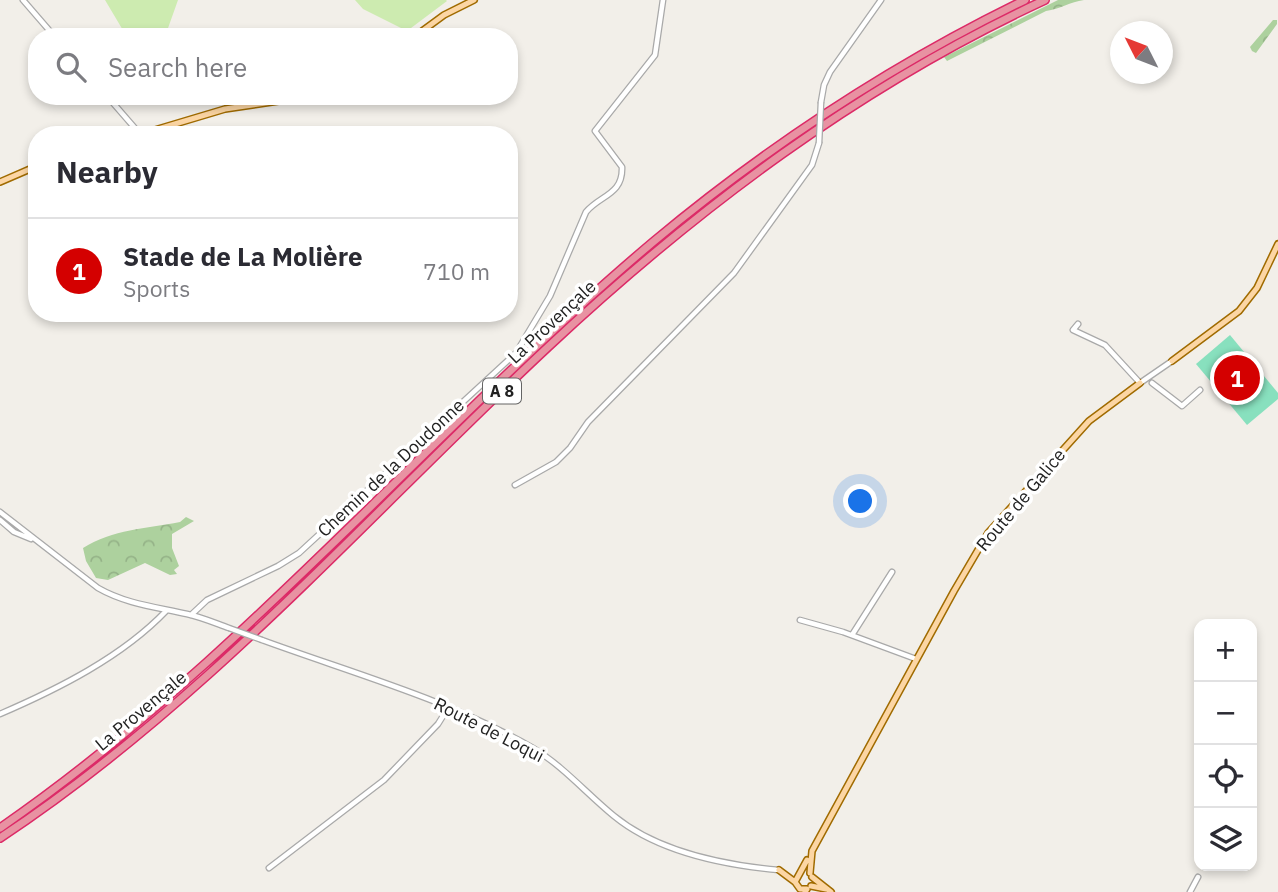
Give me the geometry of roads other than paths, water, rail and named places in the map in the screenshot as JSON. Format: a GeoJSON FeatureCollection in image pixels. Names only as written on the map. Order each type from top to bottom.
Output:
{"type":"FeatureCollection","features":[{"type":"Feature","properties":{"kind":"highway","name":"La Provençale"},"geometry":{"type":"LineString","coordinates":[[0,828],[94,760],[208,664],[509,373],[604,285],[692,210],[776,146],[858,92],[949,39],[1025,0]]}},
{"type":"Feature","properties":{"kind":"highway","name":"La Provençale"},"geometry":{"type":"LineString","coordinates":[[0,838],[119,750],[214,670],[539,356],[697,216],[783,152],[872,93],[953,46],[1045,0]]}},
{"type":"Feature","properties":{"kind":"main road"},"geometry":{"type":"LineString","coordinates":[[426,28],[444,15],[474,0]]}},
{"type":"Feature","properties":{"kind":"main road"},"geometry":{"type":"LineString","coordinates":[[167,126],[225,109],[252,105]]}},
{"type":"Feature","properties":{"kind":"main road"},"geometry":{"type":"LineString","coordinates":[[0,182],[28,170]]}},
{"type":"Feature","properties":{"kind":"main road","name":"Route de Galice"},"geometry":{"type":"LineString","coordinates":[[1172,361],[1239,311],[1257,288],[1278,244]]}},
{"type":"Feature","properties":{"kind":"main road","name":"Route de Galice"},"geometry":{"type":"LineString","coordinates":[[797,887],[799,873],[988,533],[1089,421],[1140,383]]}},
{"type":"Feature","properties":{"kind":"main road"},"geometry":{"type":"LineString","coordinates":[[810,853],[811,875],[830,891]]}},
{"type":"Feature","properties":{"kind":"main road"},"geometry":{"type":"LineString","coordinates":[[779,870],[799,873]]}},
{"type":"Feature","properties":{"kind":"main road"},"geometry":{"type":"LineString","coordinates":[[779,870],[797,887],[830,891]]}},
{"type":"Feature","properties":{"kind":"street"},"geometry":{"type":"LineString","coordinates":[[23,0],[47,28]]}},
{"type":"Feature","properties":{"kind":"street","name":"Chemin de la Doudonne"},"geometry":{"type":"LineString","coordinates":[[191,615],[207,600],[299,553],[520,348],[557,282],[586,212],[595,202],[610,195],[621,178],[622,167],[595,131],[655,55],[663,0]]}},
{"type":"Feature","properties":{"kind":"street"},"geometry":{"type":"LineString","coordinates":[[515,485],[556,462],[570,448],[588,422],[727,281],[812,164],[819,143],[824,85],[830,72],[881,0]]}},
{"type":"Feature","properties":{"kind":"street"},"geometry":{"type":"LineString","coordinates":[[115,105],[132,126]]}},
{"type":"Feature","properties":{"kind":"street"},"geometry":{"type":"LineString","coordinates":[[1078,324],[1073,330],[1105,345],[1140,383]]}},
{"type":"Feature","properties":{"kind":"street","name":"Route de Galice"},"geometry":{"type":"LineString","coordinates":[[1140,383],[1172,361]]}},
{"type":"Feature","properties":{"kind":"street"},"geometry":{"type":"LineString","coordinates":[[1152,383],[1182,406],[1200,390]]}},
{"type":"Feature","properties":{"kind":"street"},"geometry":{"type":"LineString","coordinates":[[0,512],[36,540]]}},
{"type":"Feature","properties":{"kind":"street"},"geometry":{"type":"LineString","coordinates":[[0,520],[14,532],[36,540]]}},
{"type":"Feature","properties":{"kind":"street","name":"Route de Loqui"},"geometry":{"type":"LineString","coordinates":[[36,540],[109,595],[191,615],[229,628],[449,708],[534,749],[617,818],[649,838],[699,856],[779,870]]}},
{"type":"Feature","properties":{"kind":"street"},"geometry":{"type":"LineString","coordinates":[[852,635],[892,572]]}},
{"type":"Feature","properties":{"kind":"street"},"geometry":{"type":"LineString","coordinates":[[0,714],[71,681],[149,628],[166,610]]}},
{"type":"Feature","properties":{"kind":"street"},"geometry":{"type":"LineString","coordinates":[[800,620],[852,635],[916,659]]}},
{"type":"Feature","properties":{"kind":"street"},"geometry":{"type":"LineString","coordinates":[[269,868],[385,779],[438,724],[449,708]]}},
{"type":"Feature","properties":{"kind":"street"},"geometry":{"type":"LineString","coordinates":[[799,873],[811,875],[808,889]]}},
{"type":"Feature","properties":{"kind":"street"},"geometry":{"type":"LineString","coordinates":[[1190,892],[1198,877]]}},
{"type":"Feature","properties":{"kind":"place","name":"Stade de La Molière"},"geometry":{"type":"Point","coordinates":[1237,378]}}]}
